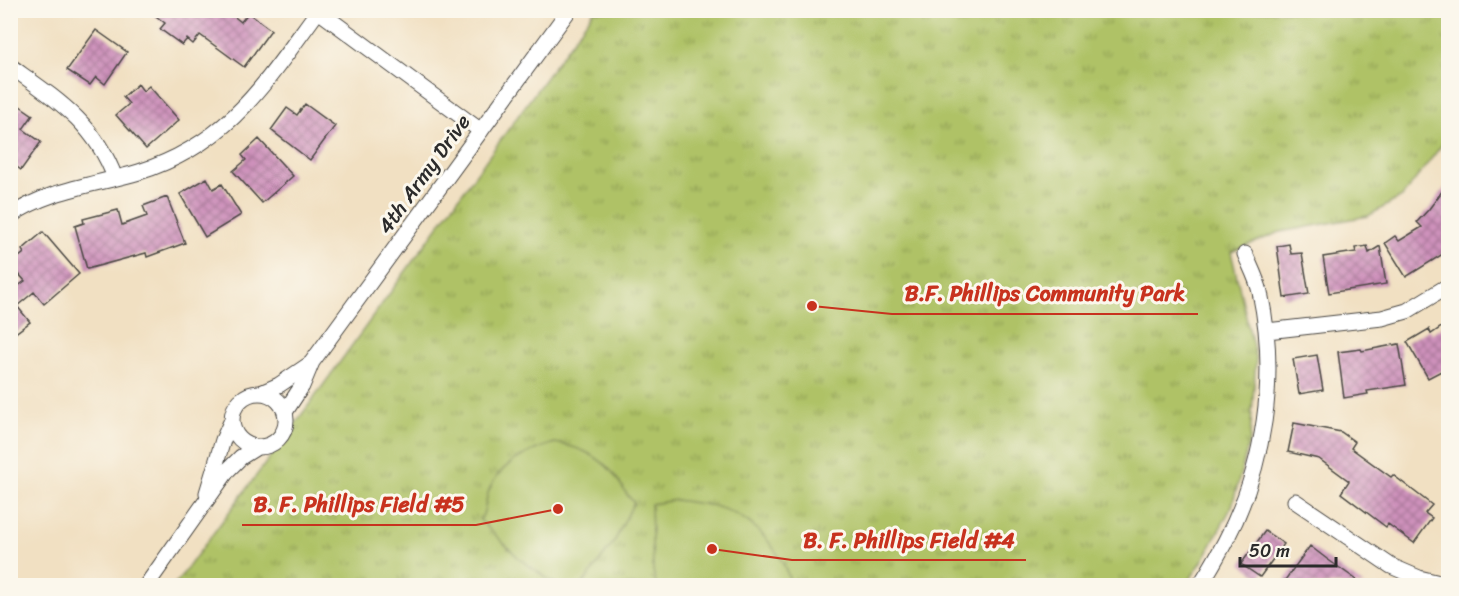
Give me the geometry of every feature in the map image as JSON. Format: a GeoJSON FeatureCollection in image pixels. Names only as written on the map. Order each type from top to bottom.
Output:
{"type":"FeatureCollection","features":[{"type":"Feature","properties":{"kind":"street","name":"4th Army Drive"},"geometry":{"type":"LineString","coordinates":[[146,585],[233,465],[257,447],[265,447],[279,439],[286,424],[285,412],[302,386],[312,362],[569,10]]}},
{"type":"Feature","properties":{"kind":"street"},"geometry":{"type":"LineString","coordinates":[[10,216],[52,195],[171,160],[199,145],[244,109],[317,11],[481,131]]}},
{"type":"Feature","properties":{"kind":"street"},"geometry":{"type":"LineString","coordinates":[[10,66],[75,114],[101,147],[116,178]]}},
{"type":"Feature","properties":{"kind":"street"},"geometry":{"type":"LineString","coordinates":[[1198,585],[1215,561],[1237,517],[1255,467],[1267,398],[1267,331],[1259,289],[1245,254]]}},
{"type":"Feature","properties":{"kind":"street"},"geometry":{"type":"LineString","coordinates":[[1267,331],[1382,318],[1407,310],[1449,286]]}},
{"type":"Feature","properties":{"kind":"street","name":"4th Army Drive"},"geometry":{"type":"LineString","coordinates":[[205,503],[223,440],[240,399],[255,392],[263,392],[279,386],[312,362]]}},
{"type":"Feature","properties":{"kind":"street"},"geometry":{"type":"LineString","coordinates":[[263,392],[281,402],[285,412]]}},
{"type":"Feature","properties":{"kind":"street"},"geometry":{"type":"LineString","coordinates":[[231,422],[242,442],[257,447]]}},
{"type":"Feature","properties":{"kind":"street"},"geometry":{"type":"LineString","coordinates":[[1295,501],[1391,566],[1419,578],[1449,585]]}},
{"type":"Feature","properties":{"kind":"green space"},"geometry":{"type":"Polygon","coordinates":[[[594,11],[1448,11],[1448,137],[1402,197],[1368,216],[1280,232],[1231,252],[1256,359],[1250,438],[1232,506],[1203,560],[1186,585],[174,586],[311,402],[594,11]]]}},
{"type":"Feature","properties":{"kind":"green space"},"geometry":{"type":"Polygon","coordinates":[[[555,443],[574,447],[598,459],[612,472],[634,502],[614,542],[582,585],[557,585],[521,560],[480,520],[488,493],[499,474],[515,460],[555,443]]]}},
{"type":"Feature","properties":{"kind":"green space"},"geometry":{"type":"Polygon","coordinates":[[[676,500],[724,509],[751,524],[776,552],[788,574],[791,585],[656,585],[653,570],[651,504],[676,500]]]}},
{"type":"Feature","properties":{"kind":"building"},"geometry":{"type":"Polygon","coordinates":[[[148,10],[226,10],[241,22],[248,13],[271,30],[244,67],[200,35],[193,44],[187,39],[182,45],[160,29],[165,23],[148,10]]]}},
{"type":"Feature","properties":{"kind":"building"},"geometry":{"type":"Polygon","coordinates":[[[96,30],[127,52],[105,84],[96,77],[90,85],[67,70],[96,30]]]}},
{"type":"Feature","properties":{"kind":"building"},"geometry":{"type":"Polygon","coordinates":[[[138,84],[143,91],[149,86],[179,120],[146,149],[116,115],[129,104],[123,97],[138,84]]]}},
{"type":"Feature","properties":{"kind":"building"},"geometry":{"type":"Polygon","coordinates":[[[305,104],[335,126],[310,160],[271,130],[287,108],[297,115],[305,104]]]}},
{"type":"Feature","properties":{"kind":"building"},"geometry":{"type":"Polygon","coordinates":[[[20,106],[33,115],[23,129],[41,142],[21,170],[10,162],[10,118],[20,106]]]}},
{"type":"Feature","properties":{"kind":"building"},"geometry":{"type":"Polygon","coordinates":[[[259,139],[293,176],[262,203],[233,171],[246,160],[242,155],[259,139]]]}},
{"type":"Feature","properties":{"kind":"building"},"geometry":{"type":"Polygon","coordinates":[[[207,178],[213,189],[222,184],[241,215],[205,237],[180,194],[207,178]]]}},
{"type":"Feature","properties":{"kind":"building"},"geometry":{"type":"Polygon","coordinates":[[[1449,182],[1449,249],[1406,277],[1385,243],[1395,236],[1399,241],[1422,227],[1417,222],[1449,182]]]}},
{"type":"Feature","properties":{"kind":"building"},"geometry":{"type":"Polygon","coordinates":[[[167,197],[185,243],[147,257],[146,253],[87,269],[75,226],[84,223],[83,219],[118,210],[122,225],[147,216],[143,206],[167,197]]]}},
{"type":"Feature","properties":{"kind":"building"},"geometry":{"type":"Polygon","coordinates":[[[43,232],[79,274],[44,304],[34,292],[17,306],[30,322],[10,337],[10,292],[25,281],[10,264],[24,253],[22,250],[43,232]]]}},
{"type":"Feature","properties":{"kind":"building"},"geometry":{"type":"Polygon","coordinates":[[[1289,244],[1291,254],[1302,253],[1309,294],[1284,298],[1277,246],[1289,244]]]}},
{"type":"Feature","properties":{"kind":"building"},"geometry":{"type":"Polygon","coordinates":[[[1367,246],[1369,253],[1380,246],[1386,284],[1329,293],[1323,257],[1356,252],[1355,248],[1367,246]]]}},
{"type":"Feature","properties":{"kind":"building"},"geometry":{"type":"Polygon","coordinates":[[[1449,322],[1449,367],[1428,378],[1407,342],[1429,329],[1431,334],[1449,322]]]}},
{"type":"Feature","properties":{"kind":"building"},"geometry":{"type":"Polygon","coordinates":[[[1399,344],[1406,385],[1367,391],[1368,394],[1344,398],[1338,352],[1361,349],[1362,351],[1399,344]]]}},
{"type":"Feature","properties":{"kind":"building"},"geometry":{"type":"Polygon","coordinates":[[[1317,355],[1323,390],[1299,394],[1293,359],[1317,355]]]}},
{"type":"Feature","properties":{"kind":"building"},"geometry":{"type":"Polygon","coordinates":[[[1294,423],[1341,432],[1355,442],[1351,448],[1391,477],[1393,475],[1432,505],[1425,513],[1432,518],[1414,543],[1388,524],[1386,527],[1341,493],[1349,481],[1319,459],[1288,452],[1294,423]]]}},
{"type":"Feature","properties":{"kind":"building"},"geometry":{"type":"Polygon","coordinates":[[[1265,531],[1284,544],[1260,577],[1241,564],[1265,531]]]}},
{"type":"Feature","properties":{"kind":"building"},"geometry":{"type":"Polygon","coordinates":[[[1310,546],[1364,585],[1293,585],[1285,580],[1310,546]]]}},
{"type":"Feature","properties":{"kind":"place","name":"B.F. Phillips Community Park"},"geometry":{"type":"Point","coordinates":[812,306]}},
{"type":"Feature","properties":{"kind":"place","name":"B. F. Phillips Field #5"},"geometry":{"type":"Point","coordinates":[558,509]}},
{"type":"Feature","properties":{"kind":"place","name":"B. F. Phillips Field #4"},"geometry":{"type":"Point","coordinates":[712,549]}}]}
